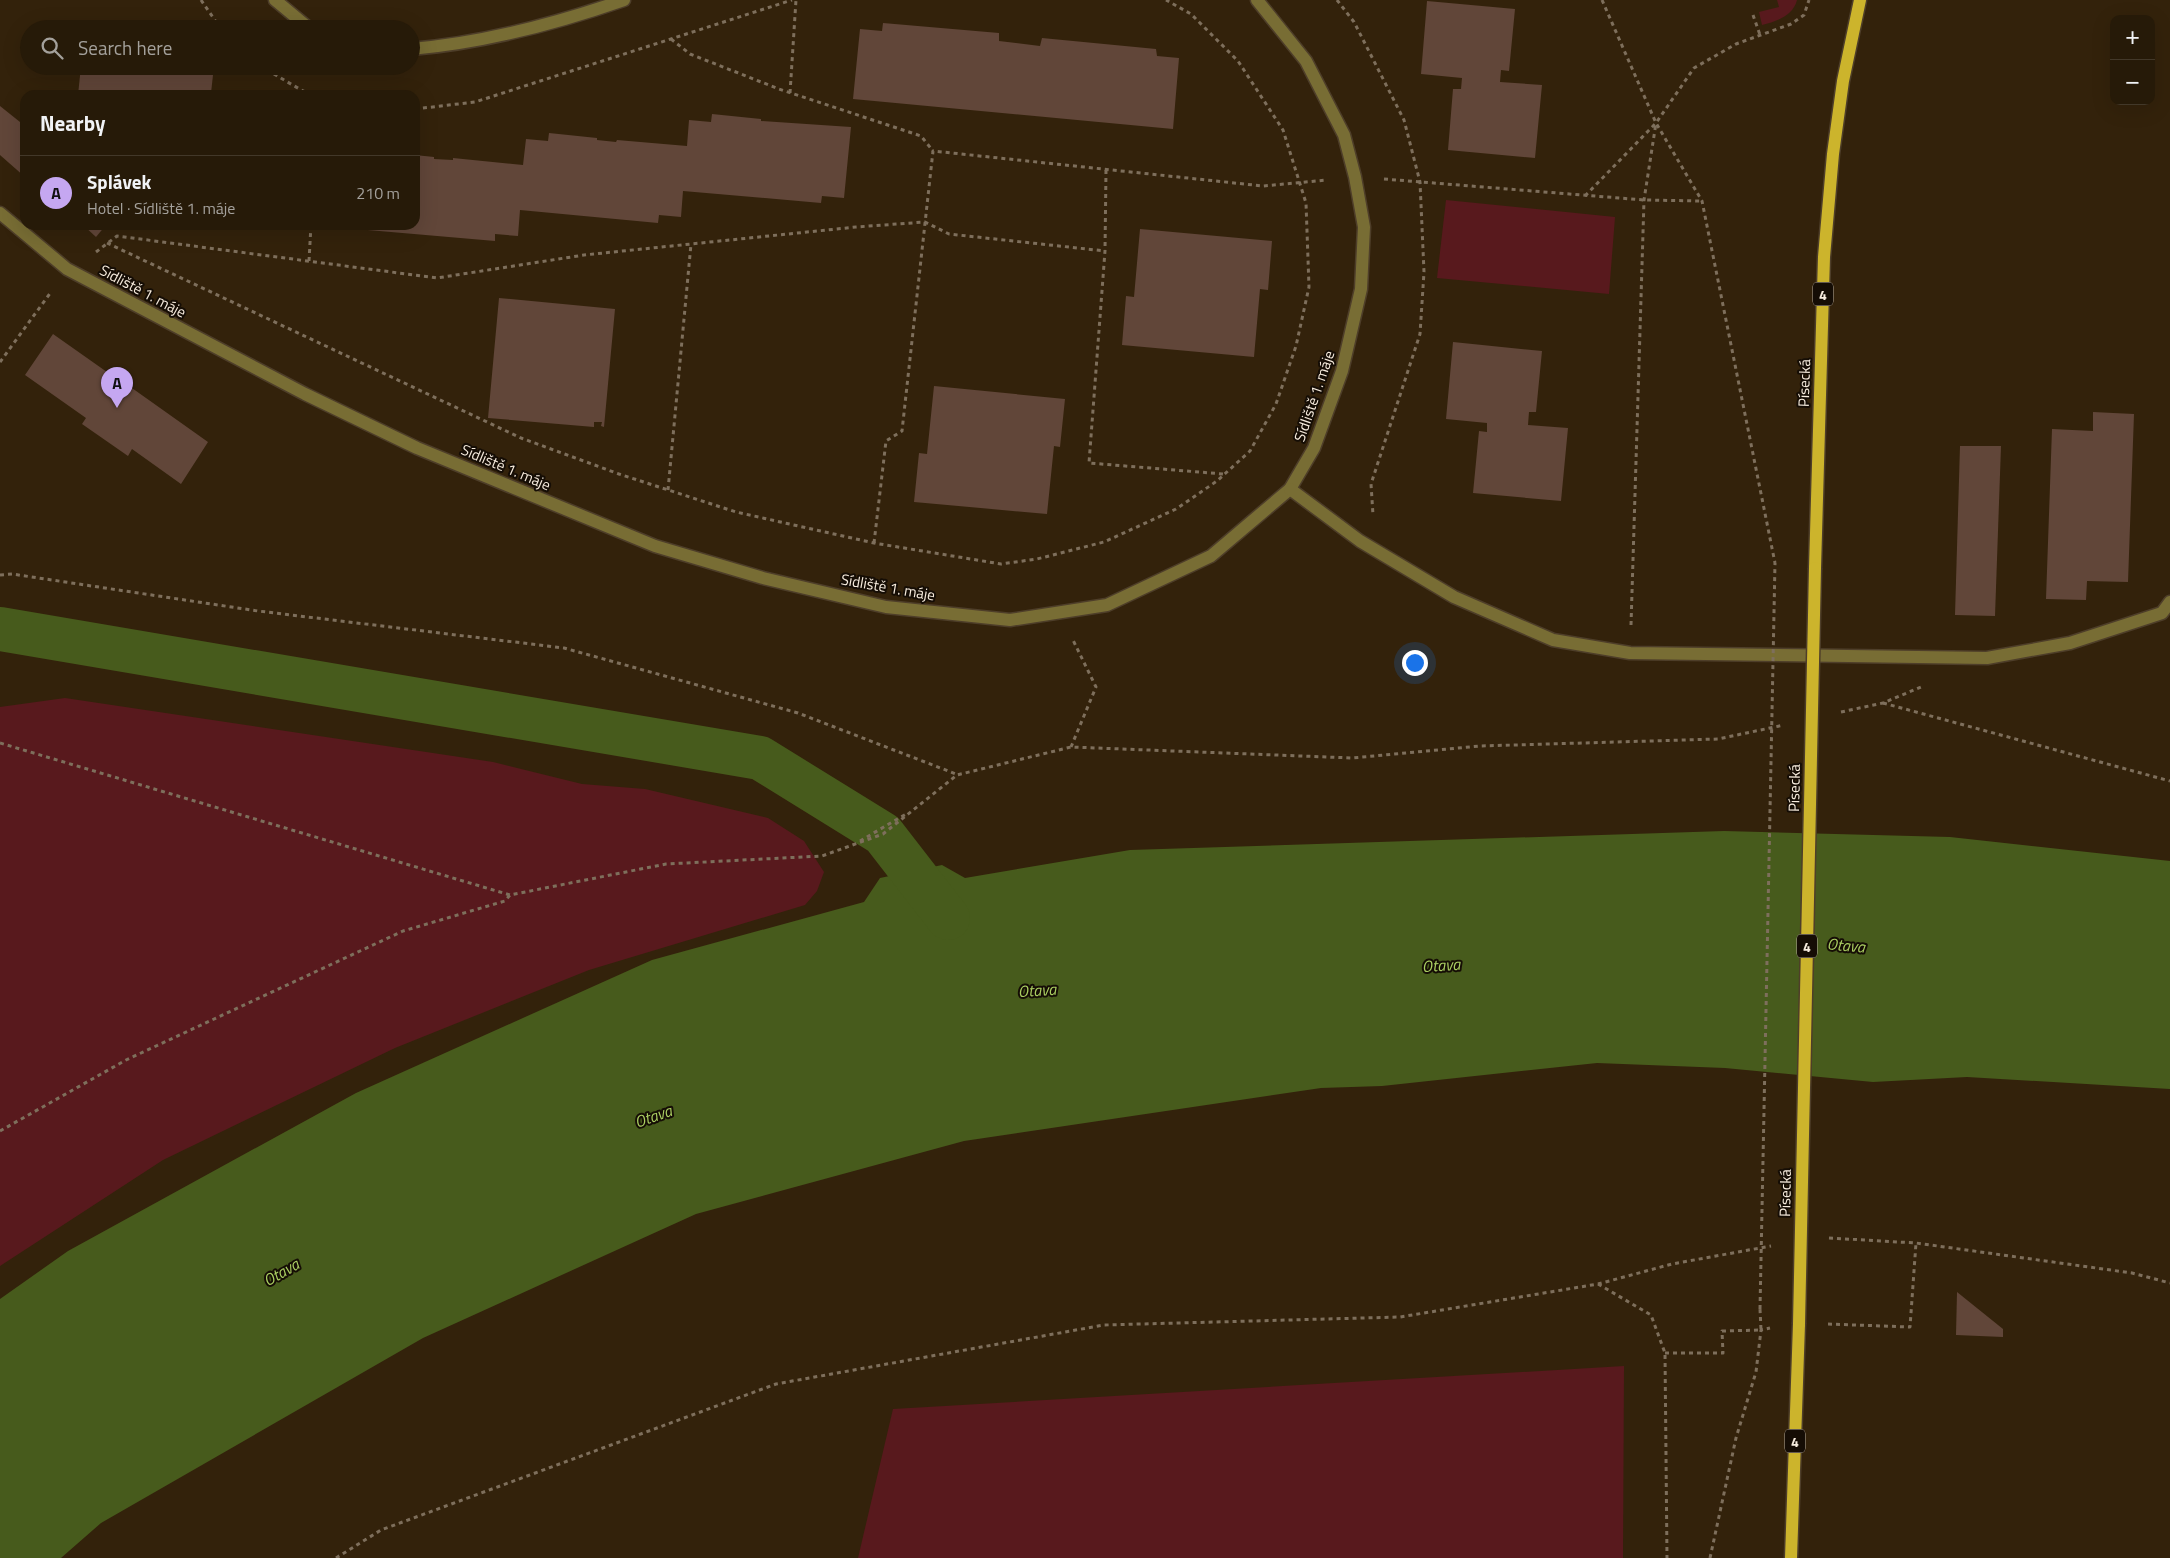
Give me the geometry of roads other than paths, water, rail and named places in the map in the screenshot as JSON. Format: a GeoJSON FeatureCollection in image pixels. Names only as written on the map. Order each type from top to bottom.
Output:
{"type":"FeatureCollection","features":[{"type":"Feature","properties":{"kind":"main road","name":"Písecká"},"geometry":{"type":"LineString","coordinates":[[1791,1558],[1799,1324],[1815,568],[1824,257],[1834,144],[1843,81],[1857,22],[1860,0]]}},
{"type":"Feature","properties":{"kind":"main road","name":"Písecká"},"geometry":{"type":"LineString","coordinates":[[1857,22],[1867,0]]}},
{"type":"Feature","properties":{"kind":"street"},"geometry":{"type":"LineString","coordinates":[[275,0],[299,20]]}},
{"type":"Feature","properties":{"kind":"street"},"geometry":{"type":"LineString","coordinates":[[420,48],[446,45],[553,24],[624,0]]}},
{"type":"Feature","properties":{"kind":"street","name":"Sídliště 1. máje"},"geometry":{"type":"LineString","coordinates":[[21,230],[68,269],[305,394],[417,448],[655,546],[763,578],[886,607],[1010,620],[1107,605],[1212,556],[1290,489],[1314,448],[1336,388],[1361,290],[1364,227],[1355,177],[1344,135],[1306,61],[1257,0]]}},
{"type":"Feature","properties":{"kind":"street","name":"Sídliště 1. máje"},"geometry":{"type":"LineString","coordinates":[[0,213],[20,229]]}},
{"type":"Feature","properties":{"kind":"street"},"geometry":{"type":"LineString","coordinates":[[1290,489],[1360,541],[1454,597],[1553,640],[1630,653],[1987,658],[2070,643],[2162,613],[2170,602]]}},
{"type":"Feature","properties":{"kind":"water","name":"Otava"},"geometry":{"type":"Polygon","coordinates":[[[1724,831],[1950,837],[2170,861],[2170,1089],[1967,1077],[1873,1082],[1725,1068],[1597,1063],[1382,1086],[1321,1088],[964,1141],[696,1214],[423,1338],[101,1523],[61,1558],[0,1558],[0,1299],[68,1251],[356,1093],[652,960],[864,902],[880,878],[942,865],[965,878],[1130,850],[1724,831]]]}},
{"type":"Feature","properties":{"kind":"waterway"},"geometry":{"type":"LineString","coordinates":[[0,629],[760,758],[883,834],[948,918]]}},
{"type":"Feature","properties":{"kind":"place","name":"Splávek"},"geometry":{"type":"Point","coordinates":[117,408]}}]}
